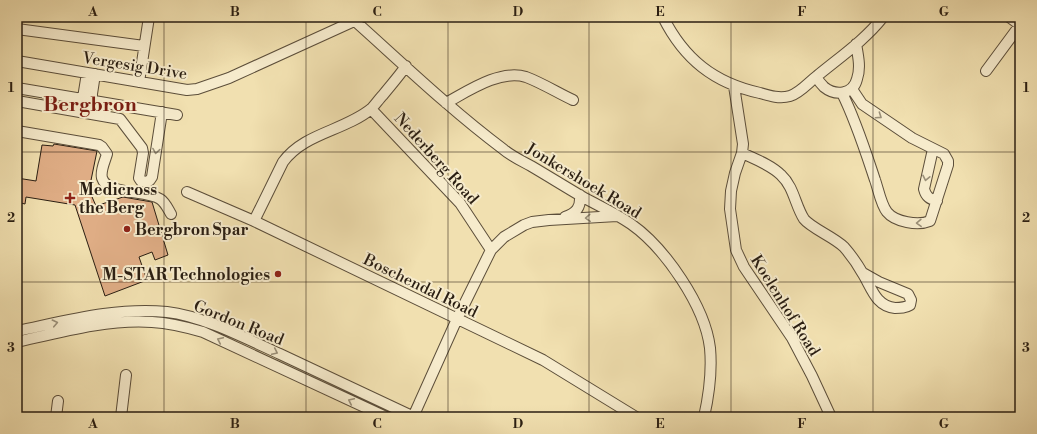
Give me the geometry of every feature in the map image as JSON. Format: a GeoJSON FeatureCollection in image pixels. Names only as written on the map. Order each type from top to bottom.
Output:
{"type":"FeatureCollection","features":[{"type":"Feature","properties":{"kind":"street"},"geometry":{"type":"LineString","coordinates":[[139,82],[149,17]]}},
{"type":"Feature","properties":{"kind":"street"},"geometry":{"type":"LineString","coordinates":[[663,17],[686,53],[701,67],[734,86],[769,95],[784,97],[792,95],[816,76],[856,44],[884,17]]}},
{"type":"Feature","properties":{"kind":"street"},"geometry":{"type":"LineString","coordinates":[[986,71],[1020,25],[1009,17]]}},
{"type":"Feature","properties":{"kind":"street","name":"Jonkershoek Road"},"geometry":{"type":"LineString","coordinates":[[359,19],[446,103],[504,150],[580,196],[618,216],[645,235],[663,255],[689,291],[706,327],[710,348],[710,377],[704,417]]}},
{"type":"Feature","properties":{"kind":"street","name":"Vergesig Drive"},"geometry":{"type":"LineString","coordinates":[[17,61],[187,90],[197,90],[229,78],[359,19]]}},
{"type":"Feature","properties":{"kind":"street"},"geometry":{"type":"LineString","coordinates":[[17,29],[144,46]]}},
{"type":"Feature","properties":{"kind":"street"},"geometry":{"type":"LineString","coordinates":[[816,76],[825,87],[837,93],[842,93],[852,89],[856,84],[859,69],[856,44]]}},
{"type":"Feature","properties":{"kind":"street"},"geometry":{"type":"LineString","coordinates":[[254,221],[288,154],[310,139],[353,120],[371,108],[406,66]]}},
{"type":"Feature","properties":{"kind":"street"},"geometry":{"type":"LineString","coordinates":[[85,112],[91,73]]}},
{"type":"Feature","properties":{"kind":"street"},"geometry":{"type":"LineString","coordinates":[[446,103],[482,84],[497,78],[517,76],[526,77],[573,100]]}},
{"type":"Feature","properties":{"kind":"street","name":"Koelenhof Road"},"geometry":{"type":"LineString","coordinates":[[734,86],[742,144],[742,153],[734,173],[731,191],[730,209],[736,250],[744,267],[792,338],[831,417]]}},
{"type":"Feature","properties":{"kind":"street"},"geometry":{"type":"LineString","coordinates":[[17,88],[177,115]]}},
{"type":"Feature","properties":{"kind":"street"},"geometry":{"type":"LineString","coordinates":[[842,93],[852,114],[886,211],[901,221],[924,224],[930,221],[948,165],[948,161],[944,154],[912,138],[862,104],[852,89]]}},
{"type":"Feature","properties":{"kind":"street"},"geometry":{"type":"LineString","coordinates":[[17,101],[116,117],[122,120],[142,148],[143,153],[139,178],[142,181],[147,182],[152,177],[162,112]]}},
{"type":"Feature","properties":{"kind":"street","name":"Nederberg Road"},"geometry":{"type":"LineString","coordinates":[[371,108],[460,203],[491,250]]}},
{"type":"Feature","properties":{"kind":"street"},"geometry":{"type":"LineString","coordinates":[[17,131],[99,145],[107,154],[102,172],[104,183],[116,189],[156,196],[162,200],[171,214]]}},
{"type":"Feature","properties":{"kind":"street"},"geometry":{"type":"LineString","coordinates":[[933,148],[924,189],[925,194],[937,201]]}},
{"type":"Feature","properties":{"kind":"street"},"geometry":{"type":"LineString","coordinates":[[742,153],[781,175],[786,181],[805,220],[840,244],[851,256],[863,273],[873,294],[880,302],[899,308],[904,308],[910,305],[911,300],[908,294],[879,282],[863,273]]}},
{"type":"Feature","properties":{"kind":"street","name":"Boschendal Road"},"geometry":{"type":"LineString","coordinates":[[187,192],[254,221],[543,360],[636,417]]}},
{"type":"Feature","properties":{"kind":"street"},"geometry":{"type":"LineString","coordinates":[[558,220],[576,212],[580,204],[580,196]]}},
{"type":"Feature","properties":{"kind":"street"},"geometry":{"type":"LineString","coordinates":[[414,417],[457,319],[491,250],[504,236],[524,225],[549,220],[618,216]]}},
{"type":"Feature","properties":{"kind":"street","name":"Gordon Road"},"geometry":{"type":"LineString","coordinates":[[18,330],[73,319],[129,311],[160,312],[182,315],[200,319],[259,344],[414,417]]}},
{"type":"Feature","properties":{"kind":"street"},"geometry":{"type":"LineString","coordinates":[[178,325],[182,315]]}},
{"type":"Feature","properties":{"kind":"street","name":"Gordon Road"},"geometry":{"type":"LineString","coordinates":[[17,342],[106,324],[129,321],[178,325],[203,332],[386,417]]}},
{"type":"Feature","properties":{"kind":"street"},"geometry":{"type":"LineString","coordinates":[[121,417],[126,375]]}},
{"type":"Feature","properties":{"kind":"street"},"geometry":{"type":"LineString","coordinates":[[56,417],[58,401]]}},
{"type":"Feature","properties":{"kind":"building"},"geometry":{"type":"Polygon","coordinates":[[[54,144],[97,151],[89,190],[96,206],[123,197],[152,202],[168,255],[155,260],[152,252],[139,257],[147,280],[105,296],[75,205],[26,197],[25,204],[17,202],[17,178],[36,181],[42,145],[53,146],[54,144]]]}},
{"type":"Feature","properties":{"kind":"place","name":"Medicross the Berg"},"geometry":{"type":"Point","coordinates":[70,198]}},
{"type":"Feature","properties":{"kind":"place","name":"Bergbron Spar"},"geometry":{"type":"Point","coordinates":[127,229]}},
{"type":"Feature","properties":{"kind":"place","name":"M-STAR Technologies"},"geometry":{"type":"Point","coordinates":[278,274]}},
{"type":"Feature","properties":{"kind":"district","name":"Bergbron"},"geometry":{"type":"Point","coordinates":[90,104]}}]}
